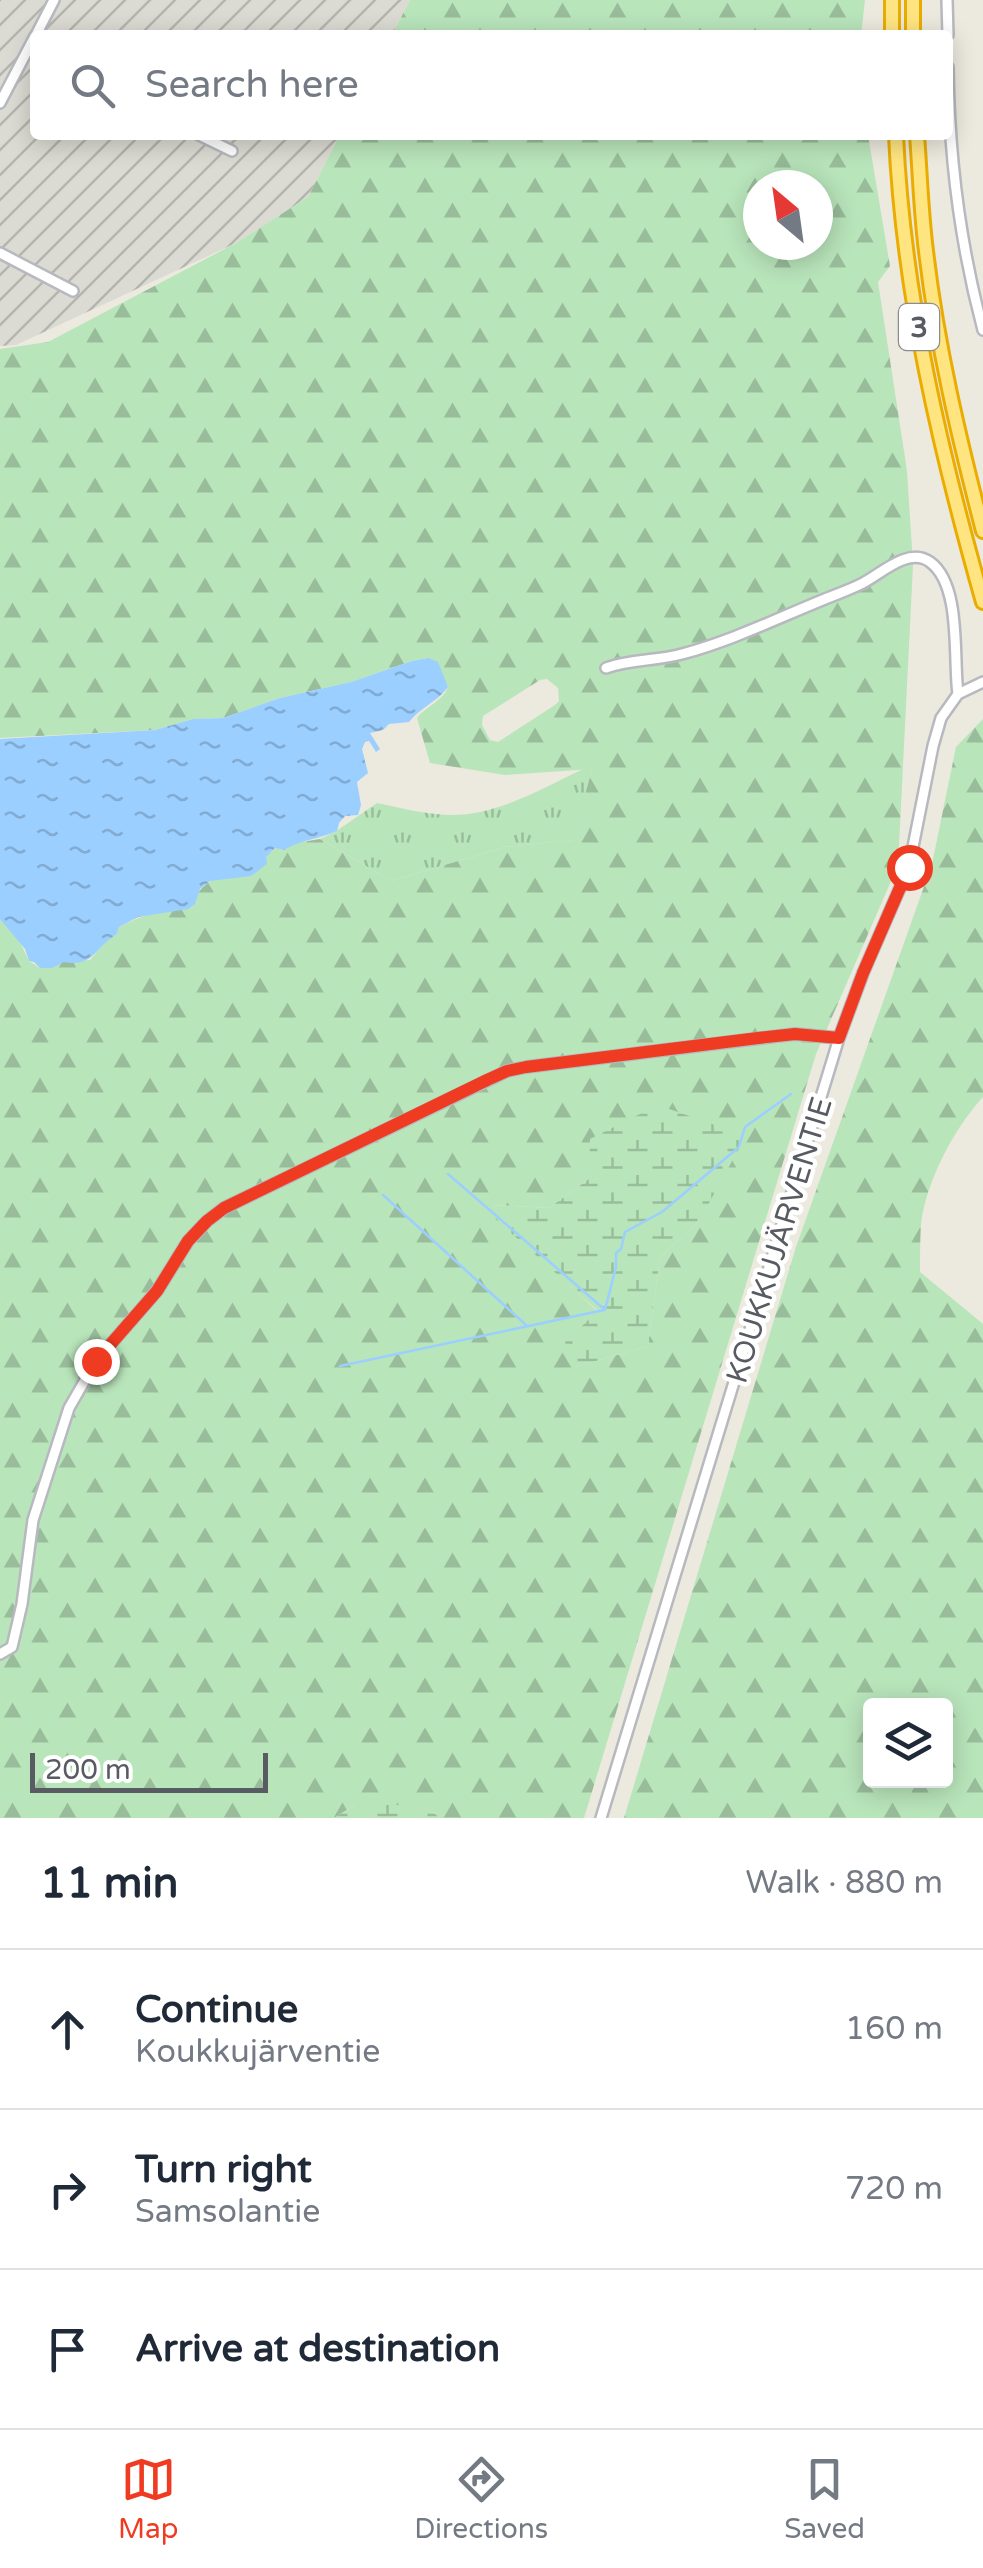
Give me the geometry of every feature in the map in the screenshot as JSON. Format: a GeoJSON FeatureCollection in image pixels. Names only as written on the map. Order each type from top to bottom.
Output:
{"type":"FeatureCollection","features":[{"type":"Feature","properties":{"kind":"highway"},"geometry":{"type":"LineString","coordinates":[[892,0],[892,30]]}},
{"type":"Feature","properties":{"kind":"highway"},"geometry":{"type":"LineString","coordinates":[[913,0],[914,30]]}},
{"type":"Feature","properties":{"kind":"highway","name":"3"},"geometry":{"type":"LineString","coordinates":[[896,140],[908,266],[927,374],[944,456],[983,602]]}},
{"type":"Feature","properties":{"kind":"highway","name":"3"},"geometry":{"type":"LineString","coordinates":[[917,140],[926,252],[941,348],[958,438],[983,531]]}},
{"type":"Feature","properties":{"kind":"street"},"geometry":{"type":"LineString","coordinates":[[38,30],[54,0]]}},
{"type":"Feature","properties":{"kind":"street"},"geometry":{"type":"LineString","coordinates":[[948,0],[948,30]]}},
{"type":"Feature","properties":{"kind":"street"},"geometry":{"type":"LineString","coordinates":[[0,103],[30,51]]}},
{"type":"Feature","properties":{"kind":"street"},"geometry":{"type":"LineString","coordinates":[[209,140],[232,151]]}},
{"type":"Feature","properties":{"kind":"street"},"geometry":{"type":"LineString","coordinates":[[951,140],[959,225],[983,330]]}},
{"type":"Feature","properties":{"kind":"street"},"geometry":{"type":"LineString","coordinates":[[0,253],[73,291]]}},
{"type":"Feature","properties":{"kind":"street"},"geometry":{"type":"LineString","coordinates":[[606,668],[692,651],[920,556],[940,572],[950,603],[956,636],[958,694]]}},
{"type":"Feature","properties":{"kind":"street"},"geometry":{"type":"LineString","coordinates":[[958,694],[983,682]]}},
{"type":"Feature","properties":{"kind":"street","name":"KOUKKUJÄRVENTIE"},"geometry":{"type":"LineString","coordinates":[[601,1818],[839,1038],[909,867],[933,746],[941,718],[958,694]]}},
{"type":"Feature","properties":{"kind":"street"},"geometry":{"type":"LineString","coordinates":[[0,1654],[12,1647],[34,1520],[68,1408],[96,1361],[157,1291],[188,1241],[224,1208],[507,1071],[795,1034],[839,1038]]}},
{"type":"Feature","properties":{"kind":"shaded area"},"geometry":{"type":"Polygon","coordinates":[[[0,0],[410,0],[395,30],[30,30],[30,140],[337,140],[308,197],[236,243],[16,345],[0,346],[0,0]]]}},
{"type":"Feature","properties":{"kind":"green space"},"geometry":{"type":"Polygon","coordinates":[[[410,0],[865,0],[862,30],[395,30],[410,0]]]}},
{"type":"Feature","properties":{"kind":"green space"},"geometry":{"type":"Polygon","coordinates":[[[337,140],[869,140],[890,266],[878,282],[907,471],[913,565],[898,865],[816,1054],[584,1818],[440,1818],[430,1810],[355,1805],[334,1818],[0,1818],[0,918],[19,940],[29,961],[40,968],[64,961],[90,960],[117,934],[119,927],[195,898],[221,875],[295,843],[320,839],[391,881],[505,847],[573,840],[592,769],[505,775],[430,763],[417,718],[448,687],[428,658],[351,682],[280,698],[223,718],[193,719],[155,730],[0,738],[0,349],[48,342],[236,243],[308,197],[337,140]],[[547,679],[540,680],[483,716],[482,725],[490,740],[498,742],[555,705],[559,701],[558,688],[547,679]],[[589,1179],[549,1208],[494,1205],[598,1312],[575,1367],[648,1346],[660,1257],[699,1221],[589,1179]]]}},
{"type":"Feature","properties":{"kind":"green space"},"geometry":{"type":"Polygon","coordinates":[[[983,719],[983,1097],[952,1140],[935,1174],[921,1224],[920,1272],[983,1324],[983,1818],[624,1818],[796,1247],[932,864],[956,747],[983,719]]]}},
{"type":"Feature","properties":{"kind":"green space"},"geometry":{"type":"Polygon","coordinates":[[[583,769],[592,769],[574,840],[505,847],[391,881],[320,839],[377,803],[428,813],[467,814],[520,799],[583,769]]]}},
{"type":"Feature","properties":{"kind":"green space"},"geometry":{"type":"Polygon","coordinates":[[[658,1105],[746,1136],[699,1221],[660,1257],[648,1346],[575,1367],[565,1342],[598,1311],[491,1215],[493,1205],[549,1208],[589,1179],[590,1139],[658,1105]]]}},
{"type":"Feature","properties":{"kind":"green space"},"geometry":{"type":"Polygon","coordinates":[[[379,1802],[430,1810],[440,1818],[334,1818],[355,1805],[379,1802]]]}},
{"type":"Feature","properties":{"kind":"water"},"geometry":{"type":"Polygon","coordinates":[[[428,658],[438,662],[448,687],[409,722],[389,724],[370,733],[380,749],[376,752],[369,741],[362,749],[368,773],[357,782],[361,805],[358,815],[345,816],[337,831],[284,850],[275,848],[266,857],[267,864],[251,876],[210,881],[188,909],[138,917],[119,927],[117,934],[82,962],[40,968],[29,961],[25,949],[0,919],[0,739],[155,730],[193,719],[223,718],[280,698],[351,682],[428,658]]]}},
{"type":"Feature","properties":{"kind":"waterway"},"geometry":{"type":"LineString","coordinates":[[605,1310],[616,1253],[621,1249],[625,1232],[662,1212],[739,1147],[745,1127],[791,1094]]}},
{"type":"Feature","properties":{"kind":"waterway"},"geometry":{"type":"LineString","coordinates":[[448,1174],[604,1309]]}},
{"type":"Feature","properties":{"kind":"waterway"},"geometry":{"type":"LineString","coordinates":[[383,1195],[526,1325]]}},
{"type":"Feature","properties":{"kind":"waterway"},"geometry":{"type":"LineString","coordinates":[[340,1366],[604,1310]]}},
{"type":"Feature","properties":{"kind":"route"},"geometry":{"type":"LineString","coordinates":[[96,1361],[157,1291],[188,1241],[224,1208],[507,1071],[795,1034],[839,1038],[909,867]]}}]}
